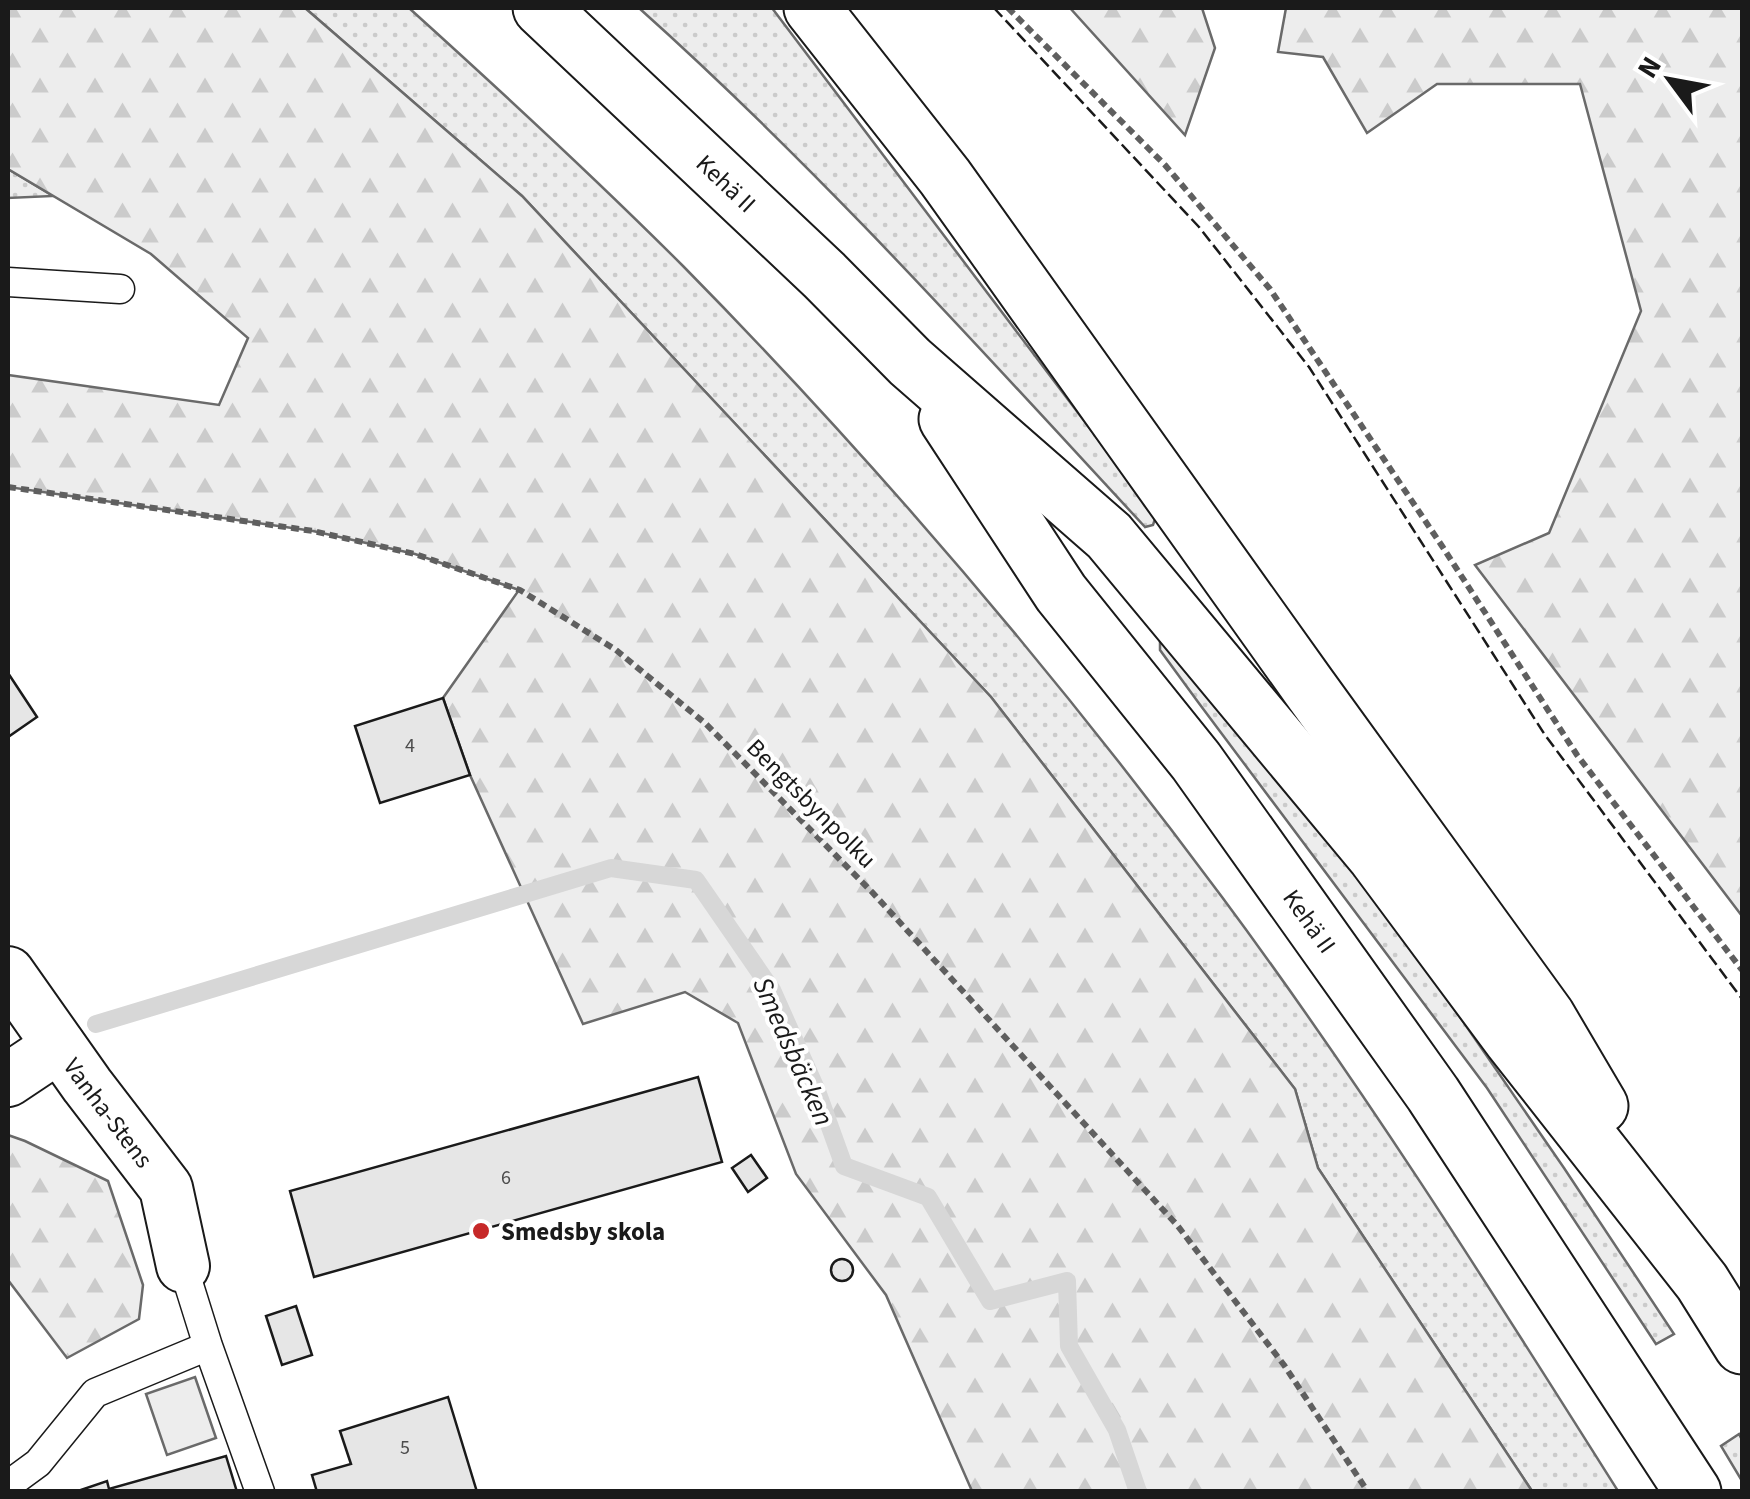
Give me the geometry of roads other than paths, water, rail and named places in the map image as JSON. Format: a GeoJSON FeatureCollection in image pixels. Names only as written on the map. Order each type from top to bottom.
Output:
{"type":"FeatureCollection","features":[{"type":"Feature","properties":{"kind":"highway","name":"Kehä II"},"geometry":{"type":"LineString","coordinates":[[541,8],[824,275],[910,362],[1109,536],[1376,857],[1512,1040],[1702,1282],[1742,1346]]}},
{"type":"Feature","properties":{"kind":"highway"},"geometry":{"type":"LineString","coordinates":[[812,8],[945,177],[1547,1016],[1702,1282]]}},
{"type":"Feature","properties":{"kind":"highway","name":"Kehä II"},"geometry":{"type":"LineString","coordinates":[[910,362],[1061,593],[1196,761],[1433,1094],[1693,1492]]}},
{"type":"Feature","properties":{"kind":"street","name":"Vanha-Stens"},"geometry":{"type":"LineString","coordinates":[[8,973],[166,1188],[183,1266]]}},
{"type":"Feature","properties":{"kind":"street"},"geometry":{"type":"LineString","coordinates":[[8,1080],[59,1046]]}},
{"type":"Feature","properties":{"kind":"lane"},"geometry":{"type":"LineString","coordinates":[[8,282],[120,289]]}},
{"type":"Feature","properties":{"kind":"lane"},"geometry":{"type":"LineString","coordinates":[[183,1266],[260,1492]]}},
{"type":"Feature","properties":{"kind":"lane"},"geometry":{"type":"LineString","coordinates":[[8,1485],[38,1464],[95,1393],[208,1346]]}},
{"type":"Feature","properties":{"kind":"waterway","name":"Smedsbäcken"},"geometry":{"type":"LineString","coordinates":[[96,1024],[611,868],[696,880],[772,990],[817,1091],[844,1166],[928,1197],[990,1301],[1067,1281],[1069,1346],[1117,1430],[1138,1492]]}},
{"type":"Feature","properties":{"kind":"place","name":"Smedsby skola"},"geometry":{"type":"Point","coordinates":[481,1231]}}]}
